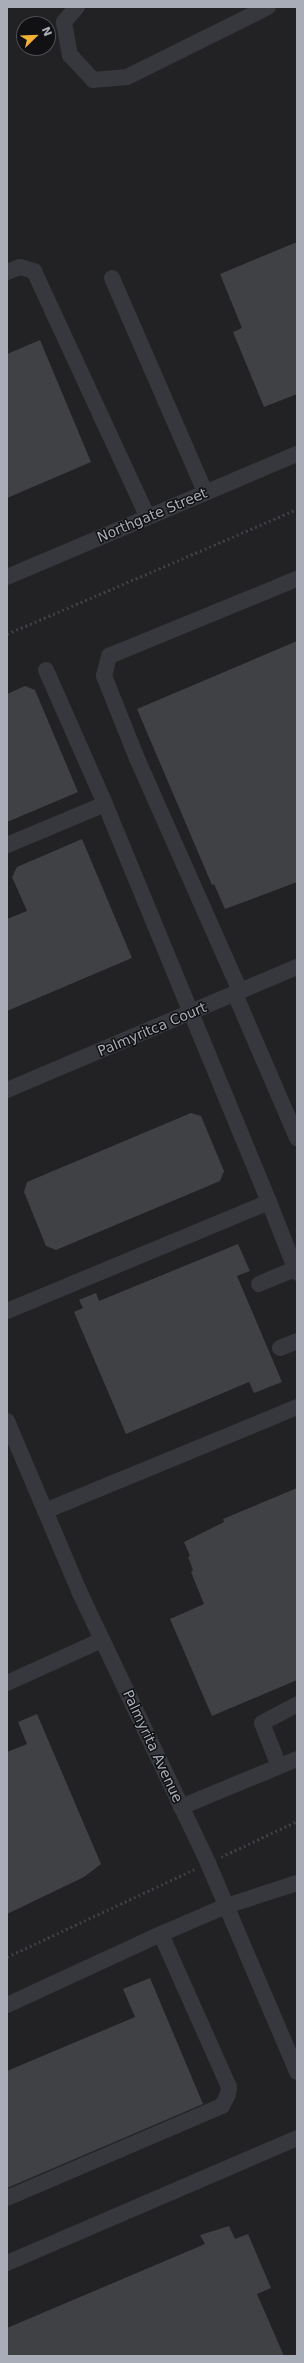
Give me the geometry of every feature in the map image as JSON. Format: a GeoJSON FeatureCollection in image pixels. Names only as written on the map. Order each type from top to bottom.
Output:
{"type":"FeatureCollection","features":[{"type":"Feature","properties":{"kind":"street"},"geometry":{"type":"LineString","coordinates":[[77,7],[64,22],[70,55],[93,80],[127,77],[268,7]]}},
{"type":"Feature","properties":{"kind":"street"},"geometry":{"type":"LineString","coordinates":[[7,272],[20,267],[34,271],[147,516]]}},
{"type":"Feature","properties":{"kind":"street"},"geometry":{"type":"LineString","coordinates":[[112,278],[205,492]]}},
{"type":"Feature","properties":{"kind":"street","name":"Northgate Street"},"geometry":{"type":"LineString","coordinates":[[7,577],[147,516],[297,454]]}},
{"type":"Feature","properties":{"kind":"street"},"geometry":{"type":"LineString","coordinates":[[297,579],[109,656],[104,676],[138,761],[238,992],[297,1138]]}},
{"type":"Feature","properties":{"kind":"street"},"geometry":{"type":"LineString","coordinates":[[46,670],[105,804],[296,1271],[259,1284]]}},
{"type":"Feature","properties":{"kind":"street"},"geometry":{"type":"LineString","coordinates":[[7,845],[105,804]]}},
{"type":"Feature","properties":{"kind":"street","name":"Palmyritca Court"},"geometry":{"type":"LineString","coordinates":[[7,1090],[297,967]]}},
{"type":"Feature","properties":{"kind":"street"},"geometry":{"type":"LineString","coordinates":[[7,1311],[269,1202]]}},
{"type":"Feature","properties":{"kind":"street"},"geometry":{"type":"LineString","coordinates":[[280,1348],[297,1341]]}},
{"type":"Feature","properties":{"kind":"street"},"geometry":{"type":"LineString","coordinates":[[45,1511],[297,1407]]}},
{"type":"Feature","properties":{"kind":"street","name":"Palmyrita Avenue"},"geometry":{"type":"LineString","coordinates":[[7,1421],[102,1640],[208,1863],[297,2072]]}},
{"type":"Feature","properties":{"kind":"street"},"geometry":{"type":"LineString","coordinates":[[7,1683],[102,1640]]}},
{"type":"Feature","properties":{"kind":"street"},"geometry":{"type":"LineString","coordinates":[[279,1766],[262,1723],[297,1704]]}},
{"type":"Feature","properties":{"kind":"street"},"geometry":{"type":"LineString","coordinates":[[181,1807],[297,1759]]}},
{"type":"Feature","properties":{"kind":"street"},"geometry":{"type":"LineString","coordinates":[[7,2005],[226,1906],[297,1883]]}},
{"type":"Feature","properties":{"kind":"street"},"geometry":{"type":"LineString","coordinates":[[7,2198],[222,2106],[228,2094],[229,2087],[162,1934]]}},
{"type":"Feature","properties":{"kind":"street"},"geometry":{"type":"LineString","coordinates":[[7,2263],[297,2138]]}},
{"type":"Feature","properties":{"kind":"path"},"geometry":{"type":"LineString","coordinates":[[7,634],[297,509]]}},
{"type":"Feature","properties":{"kind":"path"},"geometry":{"type":"LineString","coordinates":[[7,1957],[297,1821]]}},
{"type":"Feature","properties":{"kind":"shaded area"},"geometry":{"type":"Polygon","coordinates":[[[7,7],[297,7],[297,2356],[7,2356],[7,7]]]}},
{"type":"Feature","properties":{"kind":"building"},"geometry":{"type":"Polygon","coordinates":[[[297,242],[297,394],[264,407],[233,332],[242,328],[220,274],[297,242]]]}},
{"type":"Feature","properties":{"kind":"building"},"geometry":{"type":"Polygon","coordinates":[[[40,340],[91,462],[7,498],[7,354],[40,340]]]}},
{"type":"Feature","properties":{"kind":"building"},"geometry":{"type":"Polygon","coordinates":[[[297,641],[297,882],[225,909],[214,884],[212,885],[137,709],[297,641]]]}},
{"type":"Feature","properties":{"kind":"building"},"geometry":{"type":"Polygon","coordinates":[[[25,686],[35,690],[78,792],[7,822],[7,694],[25,686]]]}},
{"type":"Feature","properties":{"kind":"building"},"geometry":{"type":"Polygon","coordinates":[[[82,839],[132,958],[7,1011],[7,919],[27,911],[12,877],[17,867],[82,839]]]}},
{"type":"Feature","properties":{"kind":"building"},"geometry":{"type":"Polygon","coordinates":[[[191,1113],[201,1116],[224,1171],[220,1181],[56,1250],[46,1246],[24,1192],[27,1182],[191,1113]]]}},
{"type":"Feature","properties":{"kind":"building"},"geometry":{"type":"Polygon","coordinates":[[[238,1244],[250,1271],[237,1276],[282,1382],[254,1393],[249,1382],[126,1434],[74,1312],[83,1308],[79,1300],[96,1293],[99,1301],[238,1244]]]}},
{"type":"Feature","properties":{"kind":"building"},"geometry":{"type":"Polygon","coordinates":[[[297,1488],[297,1680],[212,1716],[170,1619],[204,1604],[191,1572],[193,1570],[188,1557],[190,1556],[184,1542],[224,1522],[223,1519],[297,1488]]]}},
{"type":"Feature","properties":{"kind":"building"},"geometry":{"type":"Polygon","coordinates":[[[37,1714],[101,1864],[84,1877],[7,1914],[7,1752],[27,1744],[18,1722],[37,1714]]]}},
{"type":"Feature","properties":{"kind":"building"},"geometry":{"type":"Polygon","coordinates":[[[150,1978],[203,2104],[7,2188],[7,2071],[135,2017],[123,1989],[150,1978]]]}},
{"type":"Feature","properties":{"kind":"building"},"geometry":{"type":"Polygon","coordinates":[[[229,2226],[235,2239],[248,2234],[271,2288],[257,2294],[284,2356],[7,2356],[7,2328],[205,2244],[200,2235],[229,2226]]]}}]}
